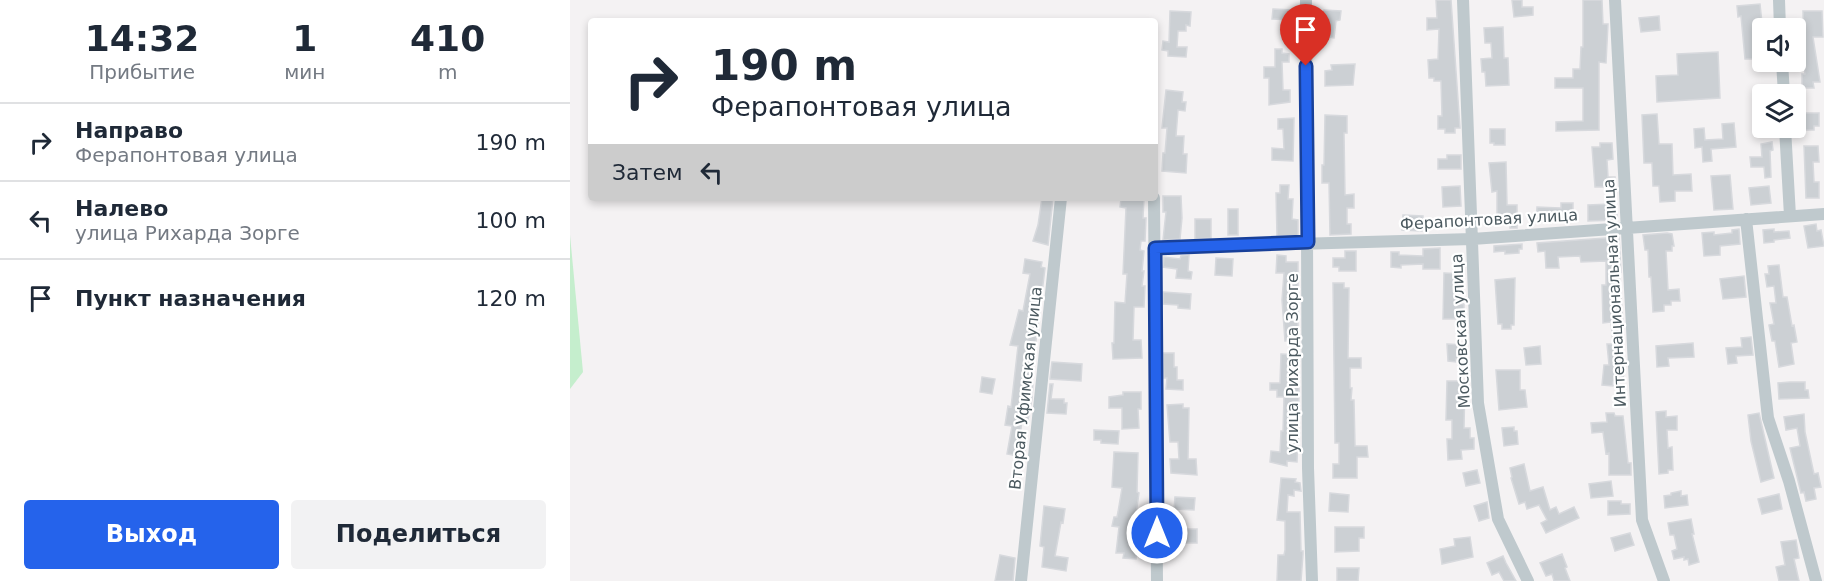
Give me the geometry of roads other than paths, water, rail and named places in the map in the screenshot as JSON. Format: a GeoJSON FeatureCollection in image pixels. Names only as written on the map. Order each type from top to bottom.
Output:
{"type":"FeatureCollection","features":[{"type":"Feature","properties":{"kind":"street","name":"улица Рихарда Зорге"},"geometry":{"type":"LineString","coordinates":[[1306,0],[1308,468],[1312,581]]}},
{"type":"Feature","properties":{"kind":"street","name":"Московская улица"},"geometry":{"type":"LineString","coordinates":[[1463,0],[1478,403],[1498,519],[1528,581]]}},
{"type":"Feature","properties":{"kind":"street","name":"Интернациональная улица"},"geometry":{"type":"LineString","coordinates":[[1615,0],[1641,520],[1664,581]]}},
{"type":"Feature","properties":{"kind":"street"},"geometry":{"type":"LineString","coordinates":[[1779,0],[1780,18]]}},
{"type":"Feature","properties":{"kind":"street"},"geometry":{"type":"LineString","coordinates":[[1786,138],[1790,216]]}},
{"type":"Feature","properties":{"kind":"street","name":"Вторая Уфимская улица"},"geometry":{"type":"LineString","coordinates":[[1021,581],[1061,201]]}},
{"type":"Feature","properties":{"kind":"street"},"geometry":{"type":"LineString","coordinates":[[1154,201],[1157,581]]}},
{"type":"Feature","properties":{"kind":"street","name":"Ферапонтовая улица"},"geometry":{"type":"LineString","coordinates":[[1155,248],[1472,239],[1824,214]]}},
{"type":"Feature","properties":{"kind":"street"},"geometry":{"type":"LineString","coordinates":[[1746,219],[1768,418],[1789,481],[1816,581]]}}]}
